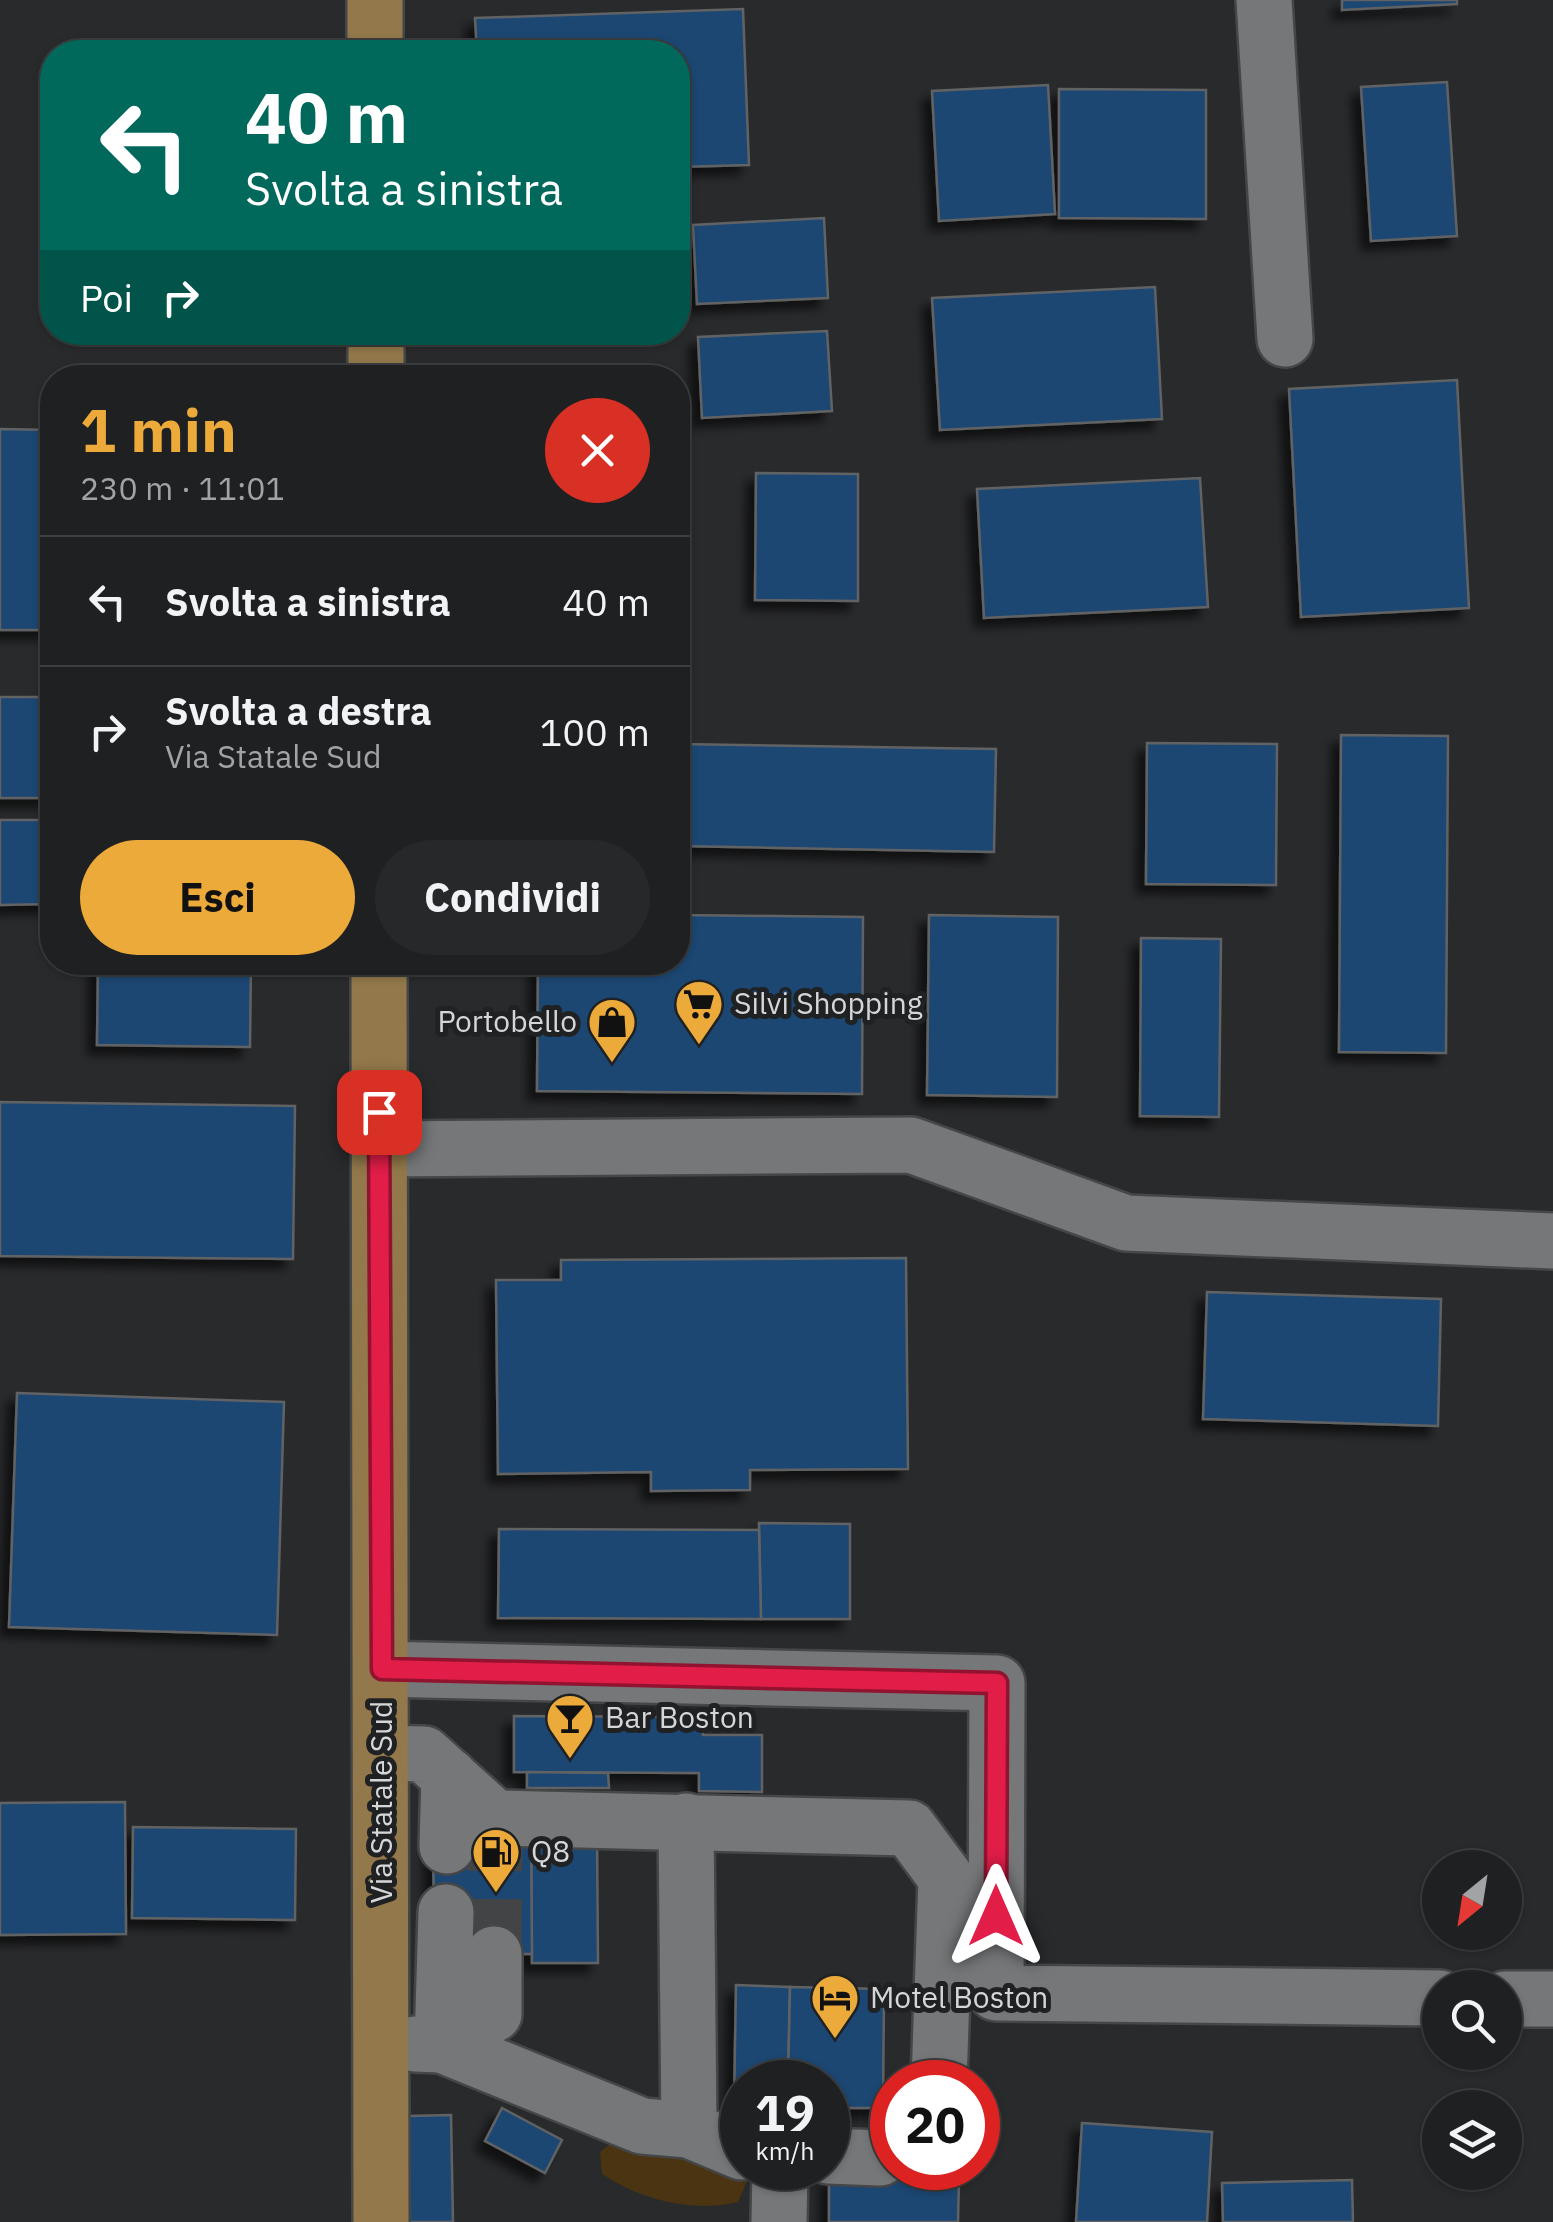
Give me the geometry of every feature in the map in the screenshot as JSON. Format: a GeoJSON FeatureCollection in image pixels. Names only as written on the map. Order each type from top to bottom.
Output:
{"type":"FeatureCollection","features":[{"type":"Feature","properties":{"kind":"main road"},"geometry":{"type":"LineString","coordinates":[[375,0],[375,40]]}},
{"type":"Feature","properties":{"kind":"main road","name":"Via Statale Sud"},"geometry":{"type":"LineString","coordinates":[[379,975],[381,2222]]}},
{"type":"Feature","properties":{"kind":"street"},"geometry":{"type":"LineString","coordinates":[[1264,0],[1285,339]]}},
{"type":"Feature","properties":{"kind":"street"},"geometry":{"type":"LineString","coordinates":[[379,1149],[910,1145],[1126,1223],[1553,1241]]}},
{"type":"Feature","properties":{"kind":"street"},"geometry":{"type":"LineString","coordinates":[[382,1669],[997,1683],[996,1994],[1422,1998]]}},
{"type":"Feature","properties":{"kind":"street"},"geometry":{"type":"LineString","coordinates":[[382,1753],[424,1754],[448,1776],[479,1830],[686,1822],[909,1828],[946,1878],[940,2060]]}},
{"type":"Feature","properties":{"kind":"street"},"geometry":{"type":"LineString","coordinates":[[686,1822],[689,2130]]}},
{"type":"Feature","properties":{"kind":"street"},"geometry":{"type":"LineString","coordinates":[[442,2045],[446,1912]]}},
{"type":"Feature","properties":{"kind":"street"},"geometry":{"type":"LineString","coordinates":[[442,2045],[494,2014],[494,1954]]}},
{"type":"Feature","properties":{"kind":"street"},"geometry":{"type":"LineString","coordinates":[[1522,1999],[1553,2000]]}},
{"type":"Feature","properties":{"kind":"street"},"geometry":{"type":"LineString","coordinates":[[382,2044],[442,2045],[642,2126],[689,2130],[720,2143]]}},
{"type":"Feature","properties":{"kind":"street"},"geometry":{"type":"LineString","coordinates":[[779,2222],[780,2190]]}},
{"type":"Feature","properties":{"kind":"shaded area"},"geometry":{"type":"Polygon","coordinates":[[[617,2138],[720,2167],[720,2190],[743,2190],[738,2202],[721,2205],[668,2202],[633,2191],[602,2174],[600,2152],[617,2138]]]}},
{"type":"Feature","properties":{"kind":"building"},"geometry":{"type":"Polygon","coordinates":[[[1342,0],[1457,0],[1457,4],[1342,10],[1342,0]]]}},
{"type":"Feature","properties":{"kind":"building"},"geometry":{"type":"Polygon","coordinates":[[[743,9],[749,165],[690,167],[690,40],[476,40],[475,18],[743,9]]]}},
{"type":"Feature","properties":{"kind":"building"},"geometry":{"type":"Polygon","coordinates":[[[1447,82],[1457,236],[1371,241],[1361,87],[1447,82]]]}},
{"type":"Feature","properties":{"kind":"building"},"geometry":{"type":"Polygon","coordinates":[[[1048,85],[1055,214],[939,221],[932,91],[1048,85]]]}},
{"type":"Feature","properties":{"kind":"building"},"geometry":{"type":"Polygon","coordinates":[[[1059,89],[1206,90],[1206,219],[1059,218],[1059,89]]]}},
{"type":"Feature","properties":{"kind":"building"},"geometry":{"type":"Polygon","coordinates":[[[824,218],[828,298],[697,304],[693,225],[824,218]]]}},
{"type":"Feature","properties":{"kind":"building"},"geometry":{"type":"Polygon","coordinates":[[[1155,287],[1162,419],[940,430],[932,298],[1155,287]]]}},
{"type":"Feature","properties":{"kind":"building"},"geometry":{"type":"Polygon","coordinates":[[[827,331],[832,411],[702,418],[698,337],[827,331]]]}},
{"type":"Feature","properties":{"kind":"building"},"geometry":{"type":"Polygon","coordinates":[[[1457,380],[1469,608],[1301,617],[1289,389],[1457,380]]]}},
{"type":"Feature","properties":{"kind":"building"},"geometry":{"type":"Polygon","coordinates":[[[0,429],[40,430],[40,630],[0,630],[0,429]]]}},
{"type":"Feature","properties":{"kind":"building"},"geometry":{"type":"Polygon","coordinates":[[[756,473],[858,474],[858,601],[755,600],[756,473]]]}},
{"type":"Feature","properties":{"kind":"building"},"geometry":{"type":"Polygon","coordinates":[[[1200,478],[1208,607],[984,618],[977,489],[1200,478]]]}},
{"type":"Feature","properties":{"kind":"building"},"geometry":{"type":"Polygon","coordinates":[[[0,697],[40,697],[40,798],[0,798],[0,697]]]}},
{"type":"Feature","properties":{"kind":"building"},"geometry":{"type":"Polygon","coordinates":[[[1341,735],[1448,736],[1446,1053],[1339,1052],[1341,735]]]}},
{"type":"Feature","properties":{"kind":"building"},"geometry":{"type":"Polygon","coordinates":[[[1147,743],[1277,744],[1276,885],[1146,884],[1147,743]]]}},
{"type":"Feature","properties":{"kind":"building"},"geometry":{"type":"Polygon","coordinates":[[[690,744],[996,749],[994,852],[690,846],[690,744]]]}},
{"type":"Feature","properties":{"kind":"building"},"geometry":{"type":"Polygon","coordinates":[[[0,820],[40,820],[40,904],[0,905],[0,820]]]}},
{"type":"Feature","properties":{"kind":"building","name":"Silvi Shopping"},"geometry":{"type":"Polygon","coordinates":[[[690,915],[863,917],[862,1094],[537,1091],[538,975],[690,975],[690,915]]]}},
{"type":"Feature","properties":{"kind":"building"},"geometry":{"type":"Polygon","coordinates":[[[929,915],[1058,917],[1057,1097],[927,1095],[929,915]]]}},
{"type":"Feature","properties":{"kind":"building"},"geometry":{"type":"Polygon","coordinates":[[[1141,938],[1221,939],[1219,1117],[1140,1116],[1141,938]]]}},
{"type":"Feature","properties":{"kind":"building"},"geometry":{"type":"Polygon","coordinates":[[[98,975],[251,975],[250,1047],[97,1045],[98,975]]]}},
{"type":"Feature","properties":{"kind":"building"},"geometry":{"type":"Polygon","coordinates":[[[0,1102],[295,1106],[293,1259],[0,1256],[0,1102]]]}},
{"type":"Feature","properties":{"kind":"building"},"geometry":{"type":"Polygon","coordinates":[[[906,1258],[908,1469],[750,1470],[750,1490],[651,1491],[651,1472],[498,1474],[496,1280],[561,1280],[561,1260],[906,1258]]]}},
{"type":"Feature","properties":{"kind":"building"},"geometry":{"type":"Polygon","coordinates":[[[1207,1292],[1441,1299],[1438,1426],[1203,1419],[1207,1292]]]}},
{"type":"Feature","properties":{"kind":"building"},"geometry":{"type":"Polygon","coordinates":[[[17,1393],[284,1402],[277,1635],[9,1627],[17,1393]]]}},
{"type":"Feature","properties":{"kind":"building"},"geometry":{"type":"Polygon","coordinates":[[[759,1523],[850,1524],[850,1619],[761,1619],[759,1523]]]}},
{"type":"Feature","properties":{"kind":"building"},"geometry":{"type":"Polygon","coordinates":[[[499,1529],[759,1530],[761,1619],[498,1618],[499,1529]]]}},
{"type":"Feature","properties":{"kind":"building"},"geometry":{"type":"Polygon","coordinates":[[[514,1716],[703,1717],[703,1735],[762,1735],[762,1792],[699,1791],[699,1773],[514,1772],[514,1716]]]}},
{"type":"Feature","properties":{"kind":"building"},"geometry":{"type":"Polygon","coordinates":[[[527,1772],[608,1773],[609,1788],[527,1788],[527,1772]]]}},
{"type":"Feature","properties":{"kind":"building"},"geometry":{"type":"Polygon","coordinates":[[[125,1802],[126,1934],[0,1935],[0,1803],[125,1802]]]}},
{"type":"Feature","properties":{"kind":"building"},"geometry":{"type":"Polygon","coordinates":[[[133,1827],[296,1829],[295,1920],[132,1918],[133,1827]]]}},
{"type":"Feature","properties":{"kind":"building"},"geometry":{"type":"Polygon","coordinates":[[[531,1831],[597,1831],[598,1963],[532,1963],[531,1831]]]}},
{"type":"Feature","properties":{"kind":"building"},"geometry":{"type":"Polygon","coordinates":[[[531,1831],[532,1954],[483,1954],[483,1912],[434,1911],[433,1846],[486,1845],[531,1831]]]}},
{"type":"Feature","properties":{"kind":"building"},"geometry":{"type":"Polygon","coordinates":[[[736,1985],[790,1987],[788,2060],[735,2060],[736,1985]]]}},
{"type":"Feature","properties":{"kind":"building"},"geometry":{"type":"Polygon","coordinates":[[[790,1987],[884,1989],[883,2060],[870,2060],[870,2108],[850,2108],[850,2060],[788,2060],[790,1987]]]}},
{"type":"Feature","properties":{"kind":"building"},"geometry":{"type":"Polygon","coordinates":[[[502,2108],[562,2140],[545,2173],[485,2141],[502,2108]]]}},
{"type":"Feature","properties":{"kind":"building"},"geometry":{"type":"Polygon","coordinates":[[[451,2115],[453,2222],[410,2222],[408,2116],[451,2115]]]}},
{"type":"Feature","properties":{"kind":"building"},"geometry":{"type":"Polygon","coordinates":[[[1082,2123],[1212,2132],[1207,2222],[1076,2222],[1082,2123]]]}},
{"type":"Feature","properties":{"kind":"building"},"geometry":{"type":"Polygon","coordinates":[[[850,2177],[870,2178],[870,2190],[959,2190],[958,2222],[829,2222],[829,2190],[850,2190],[850,2177]]]}},
{"type":"Feature","properties":{"kind":"building"},"geometry":{"type":"Polygon","coordinates":[[[1352,2180],[1353,2222],[1223,2222],[1222,2183],[1352,2180]]]}},
{"type":"Feature","properties":{"kind":"tunnel"},"geometry":{"type":"LineString","coordinates":[[494,1954],[495,1828]]}},
{"type":"Feature","properties":{"kind":"place","name":"Silvi Shopping"},"geometry":{"type":"Point","coordinates":[699,1046]}},
{"type":"Feature","properties":{"kind":"place","name":"Portobello"},"geometry":{"type":"Point","coordinates":[612,1064]}},
{"type":"Feature","properties":{"kind":"place","name":"Bar Boston"},"geometry":{"type":"Point","coordinates":[570,1760]}},
{"type":"Feature","properties":{"kind":"place","name":"Q8"},"geometry":{"type":"Point","coordinates":[496,1894]}},
{"type":"Feature","properties":{"kind":"place","name":"Motel Boston"},"geometry":{"type":"Point","coordinates":[835,2040]}},
{"type":"Feature","properties":{"kind":"route"},"geometry":{"type":"LineString","coordinates":[[379,1112],[382,1669],[997,1683],[996,1916]]}}]}
